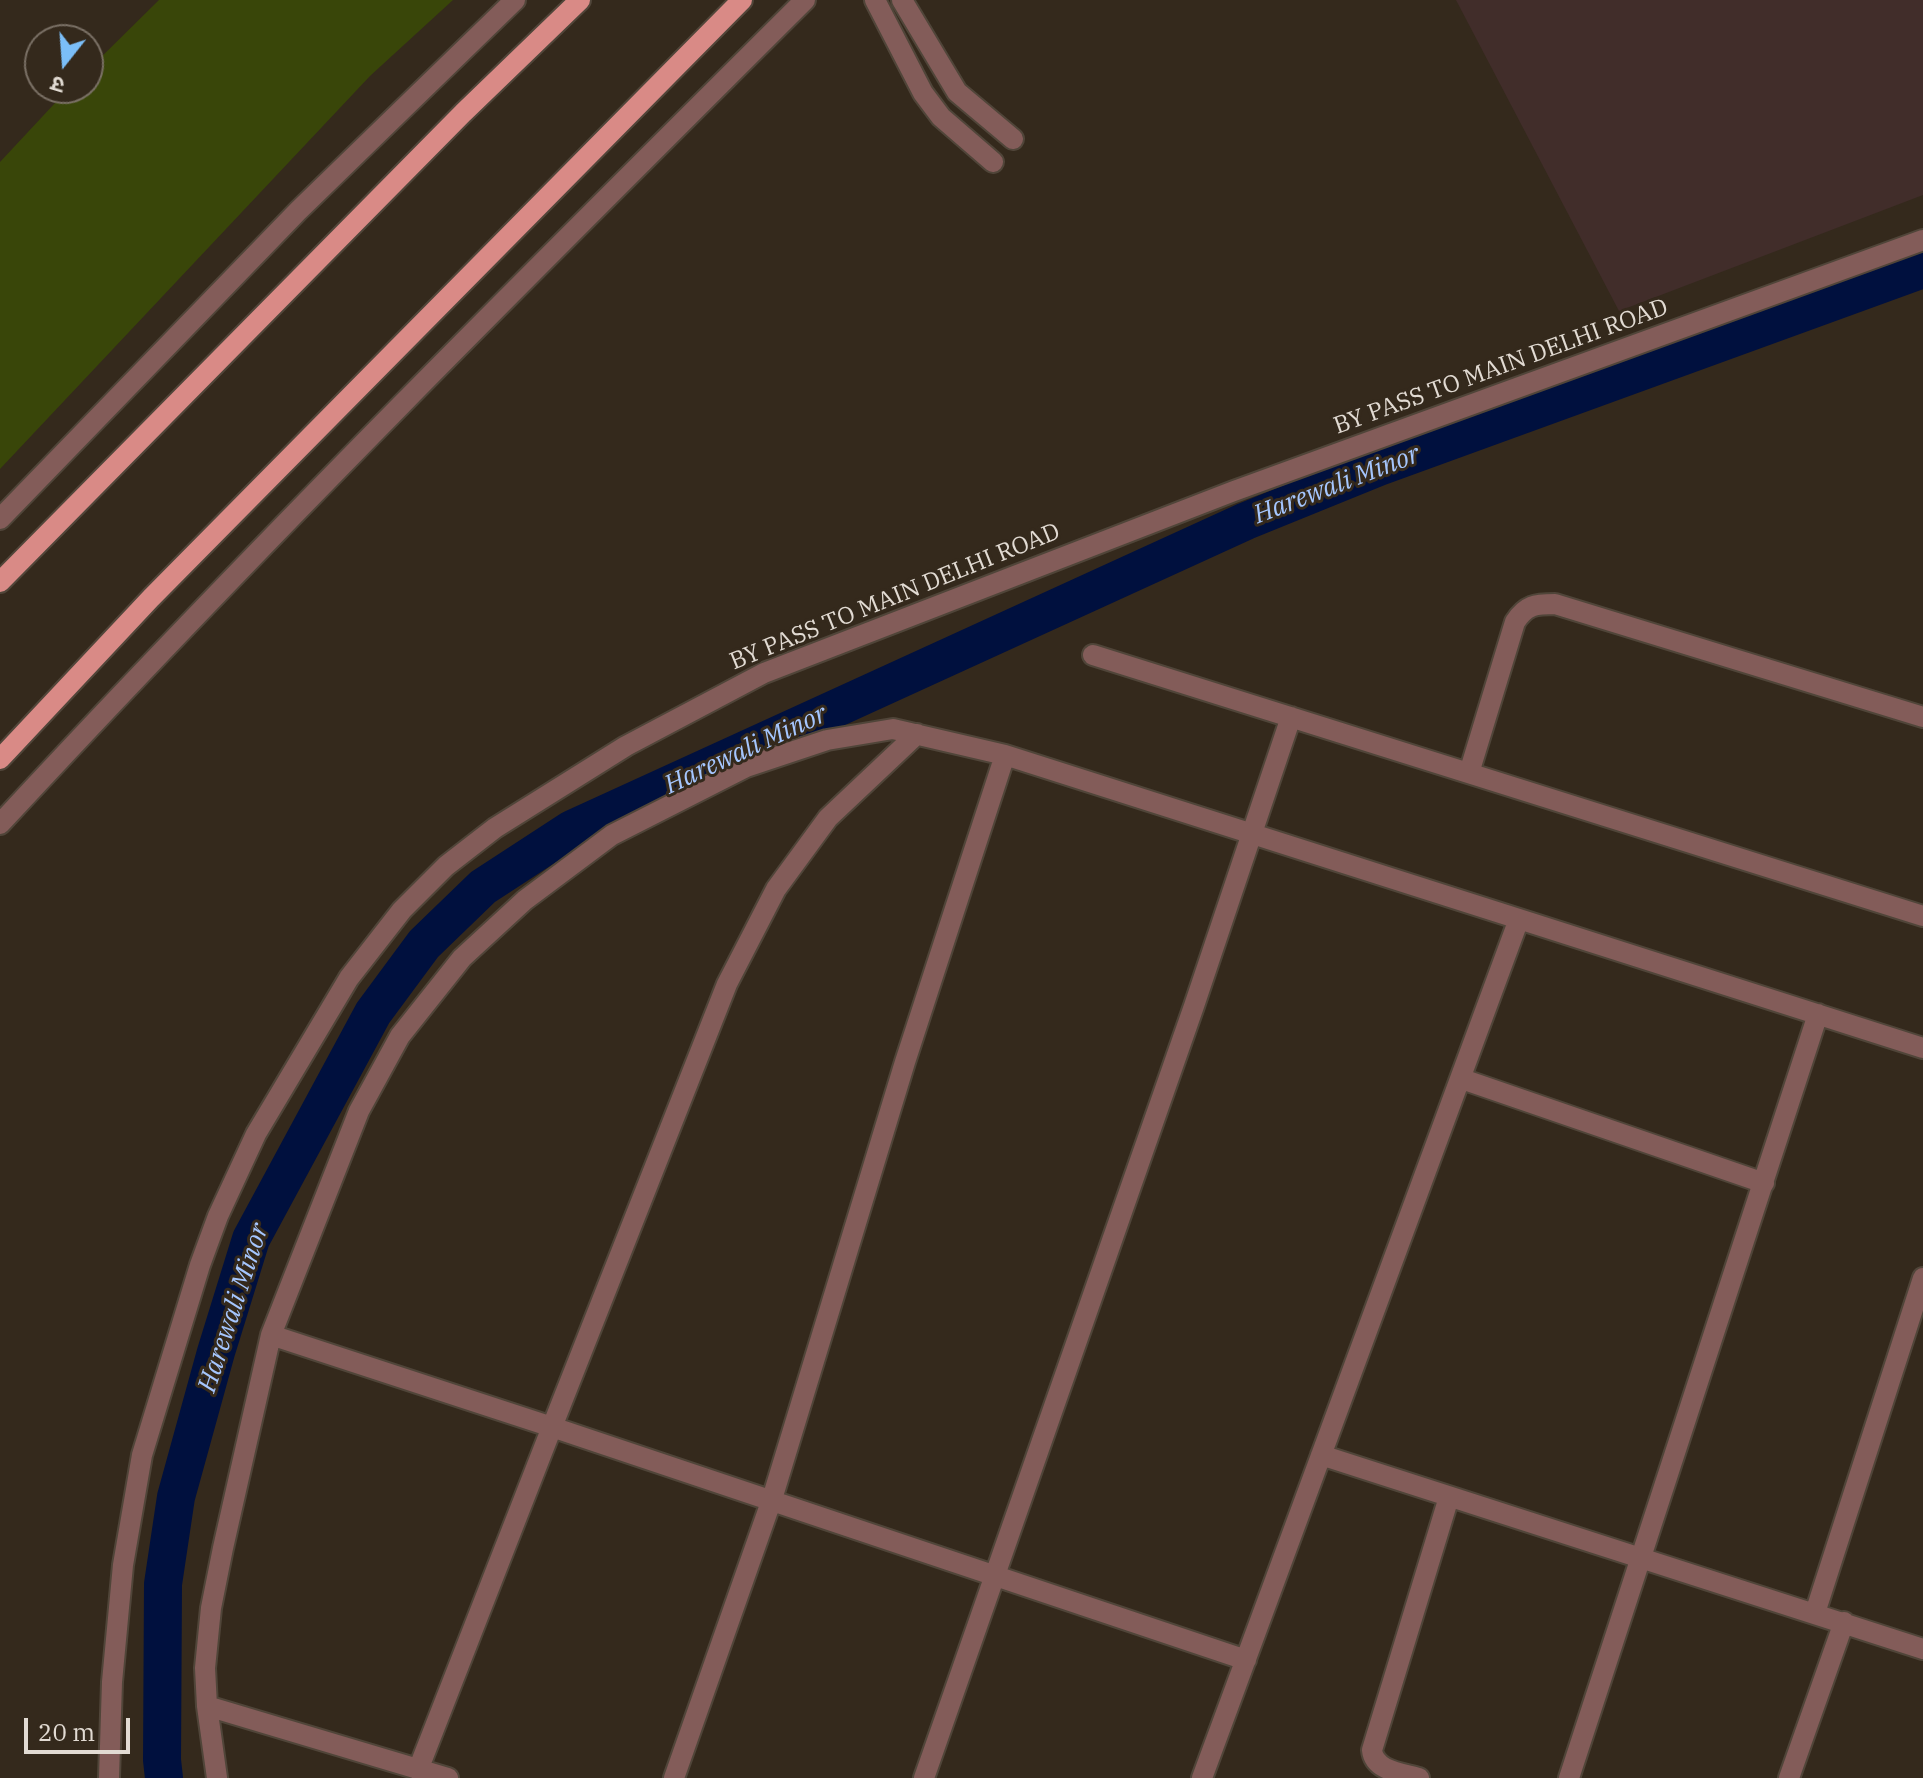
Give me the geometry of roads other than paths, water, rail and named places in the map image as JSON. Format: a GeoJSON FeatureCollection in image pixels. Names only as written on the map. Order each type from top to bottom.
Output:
{"type":"FeatureCollection","features":[{"type":"Feature","properties":{"kind":"main road"},"geometry":{"type":"LineString","coordinates":[[0,582],[463,113],[580,0]]}},
{"type":"Feature","properties":{"kind":"main road"},"geometry":{"type":"LineString","coordinates":[[0,759],[151,598],[742,0]]}},
{"type":"Feature","properties":{"kind":"street"},"geometry":{"type":"LineString","coordinates":[[0,519],[298,211],[515,0]]}},
{"type":"Feature","properties":{"kind":"street"},"geometry":{"type":"LineString","coordinates":[[0,824],[146,666],[388,416],[805,0]]}},
{"type":"Feature","properties":{"kind":"street"},"geometry":{"type":"LineString","coordinates":[[875,0],[914,77],[941,117],[993,162]]}},
{"type":"Feature","properties":{"kind":"street"},"geometry":{"type":"LineString","coordinates":[[902,0],[957,92],[1013,139]]}},
{"type":"Feature","properties":{"kind":"street","name":"BY PASS TO MAIN DELHI ROAD"},"geometry":{"type":"LineString","coordinates":[[109,1778],[112,1682],[123,1565],[142,1455],[156,1403],[218,1216],[256,1134],[349,978],[402,910],[446,866],[495,828],[626,746],[764,673],[1234,491],[1923,240]]}},
{"type":"Feature","properties":{"kind":"street"},"geometry":{"type":"LineString","coordinates":[[1469,773],[1515,622],[1524,608],[1537,604],[1555,604],[1923,717]]}},
{"type":"Feature","properties":{"kind":"street"},"geometry":{"type":"LineString","coordinates":[[1093,655],[1923,916]]}},
{"type":"Feature","properties":{"kind":"street"},"geometry":{"type":"LineString","coordinates":[[924,1778],[1291,717]]}},
{"type":"Feature","properties":{"kind":"street"},"geometry":{"type":"LineString","coordinates":[[217,1778],[205,1668],[211,1608],[271,1335],[359,1111],[400,1036],[462,958],[525,900],[612,835],[746,767],[827,740],[893,729],[1005,755],[1923,1048]]}},
{"type":"Feature","properties":{"kind":"street"},"geometry":{"type":"LineString","coordinates":[[418,1770],[727,984],[769,903],[828,818],[917,734]]}},
{"type":"Feature","properties":{"kind":"street"},"geometry":{"type":"LineString","coordinates":[[674,1778],[772,1499],[905,1062],[1005,755]]}},
{"type":"Feature","properties":{"kind":"street"},"geometry":{"type":"LineString","coordinates":[[1202,1778],[1519,919]]}},
{"type":"Feature","properties":{"kind":"street"},"geometry":{"type":"LineString","coordinates":[[1569,1778],[1818,1014]]}},
{"type":"Feature","properties":{"kind":"street"},"geometry":{"type":"LineString","coordinates":[[1462,1079],[1764,1183]]}},
{"type":"Feature","properties":{"kind":"street"},"geometry":{"type":"LineString","coordinates":[[1815,1613],[1923,1278]]}},
{"type":"Feature","properties":{"kind":"street"},"geometry":{"type":"LineString","coordinates":[[271,1335],[772,1499],[1246,1660]]}},
{"type":"Feature","properties":{"kind":"street"},"geometry":{"type":"LineString","coordinates":[[1321,1455],[1923,1649]]}},
{"type":"Feature","properties":{"kind":"street"},"geometry":{"type":"LineString","coordinates":[[1419,1778],[1379,1765],[1373,1758],[1372,1750],[1449,1497]]}},
{"type":"Feature","properties":{"kind":"street"},"geometry":{"type":"LineString","coordinates":[[1789,1778],[1844,1622]]}},
{"type":"Feature","properties":{"kind":"street"},"geometry":{"type":"LineString","coordinates":[[207,1706],[448,1778]]}},
{"type":"Feature","properties":{"kind":"waterway","name":"Harewali Minor"},"geometry":{"type":"LineString","coordinates":[[164,1778],[163,1584],[176,1497],[251,1239],[373,1013],[424,944],[483,887],[572,829],[1246,521],[1379,467],[1923,269]]}}]}
